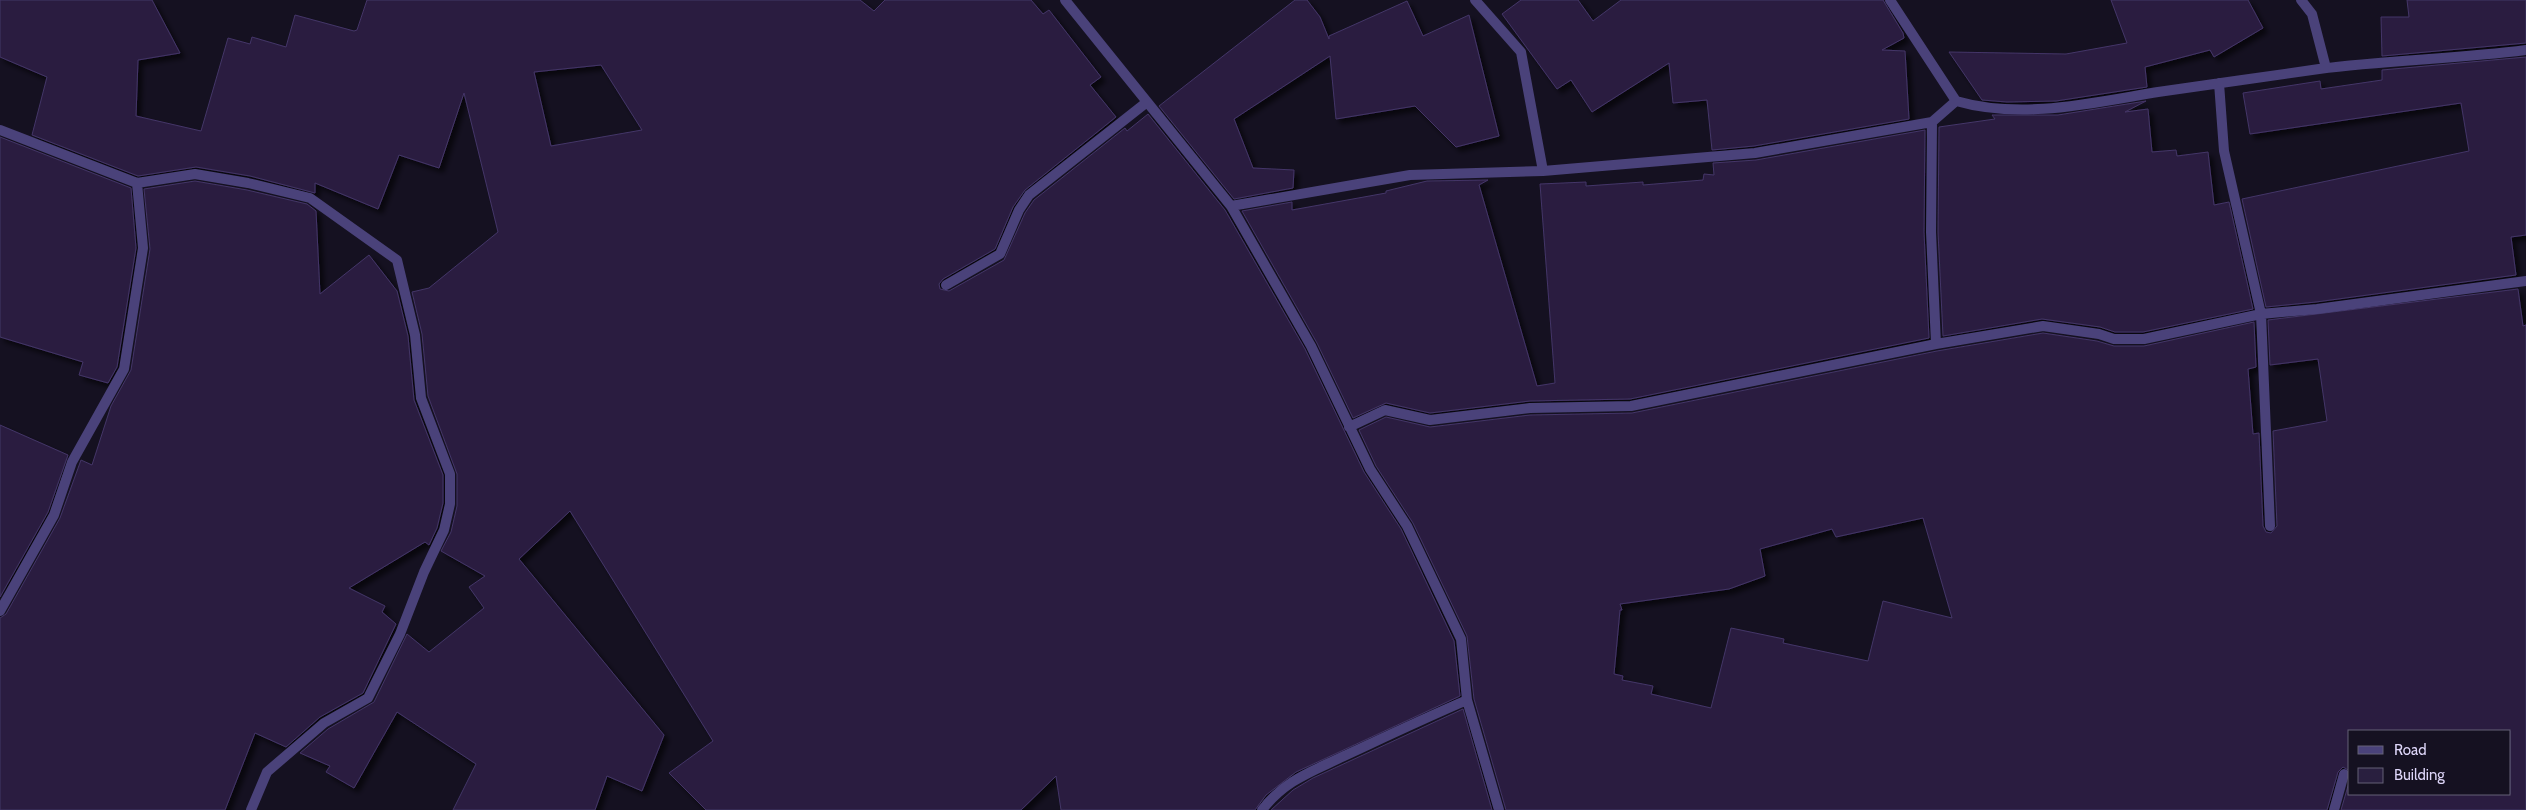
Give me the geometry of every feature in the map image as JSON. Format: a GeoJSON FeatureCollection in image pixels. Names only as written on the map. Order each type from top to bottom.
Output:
{"type":"FeatureCollection","features":[{"type":"Feature","properties":{"kind":"street"},"geometry":{"type":"LineString","coordinates":[[1065,0],[1231,206],[1311,346],[1370,469],[1407,526],[1461,639],[1467,700],[1499,810]]}},
{"type":"Feature","properties":{"kind":"street"},"geometry":{"type":"LineString","coordinates":[[1475,0],[1521,52],[1543,171]]}},
{"type":"Feature","properties":{"kind":"street"},"geometry":{"type":"LineString","coordinates":[[1890,0],[1956,102],[1981,109],[2028,110],[2068,106],[2326,68],[2468,58],[2526,50]]}},
{"type":"Feature","properties":{"kind":"street"},"geometry":{"type":"LineString","coordinates":[[2301,0],[2312,14],[2326,68]]}},
{"type":"Feature","properties":{"kind":"street"},"geometry":{"type":"LineString","coordinates":[[2219,83],[2224,151],[2262,314],[2270,526]]}},
{"type":"Feature","properties":{"kind":"street"},"geometry":{"type":"LineString","coordinates":[[946,285],[1000,254],[1019,210],[1029,195],[1147,102]]}},
{"type":"Feature","properties":{"kind":"street"},"geometry":{"type":"LineString","coordinates":[[1231,206],[1410,175],[1543,171],[1755,153],[1932,122],[1956,102]]}},
{"type":"Feature","properties":{"kind":"street"},"geometry":{"type":"LineString","coordinates":[[1932,122],[1931,232],[1936,344]]}},
{"type":"Feature","properties":{"kind":"street"},"geometry":{"type":"LineString","coordinates":[[0,130],[137,183],[195,174],[310,198],[397,260],[415,335],[421,398],[450,474],[450,504],[444,530],[424,572],[400,634],[368,698],[324,723],[267,772],[251,810]]}},
{"type":"Feature","properties":{"kind":"street"},"geometry":{"type":"LineString","coordinates":[[0,611],[54,515],[72,462],[124,369],[143,248],[137,183]]}},
{"type":"Feature","properties":{"kind":"street"},"geometry":{"type":"LineString","coordinates":[[1349,427],[1385,410],[1430,420],[1530,408],[1631,406],[1936,344],[2043,326],[2099,334],[2114,339],[2144,339],[2262,314],[2526,281]]}},
{"type":"Feature","properties":{"kind":"street"},"geometry":{"type":"LineString","coordinates":[[1262,810],[1274,794],[1293,779],[1467,700]]}},
{"type":"Feature","properties":{"kind":"street"},"geometry":{"type":"LineString","coordinates":[[2334,810],[2344,774]]}},
{"type":"Feature","properties":{"kind":"building"},"geometry":{"type":"Polygon","coordinates":[[[0,0],[152,0],[180,53],[138,60],[136,116],[201,131],[228,38],[250,44],[252,37],[286,47],[295,15],[354,31],[357,30],[367,0],[860,0],[874,11],[885,0],[1031,0],[1043,14],[1049,10],[1101,77],[1090,85],[1116,117],[1025,190],[1013,207],[995,249],[943,279],[939,284],[940,289],[949,291],[1004,260],[1025,213],[1034,200],[1125,128],[1127,131],[1148,114],[1225,210],[1305,349],[1364,472],[1401,529],[1454,641],[1460,696],[1296,772],[1266,795],[1255,810],[1061,810],[1056,776],[1021,810],[706,810],[669,773],[713,741],[570,511],[519,559],[664,735],[642,791],[607,776],[595,810],[453,810],[476,764],[397,712],[354,788],[326,772],[330,766],[300,753],[328,729],[374,702],[407,634],[429,652],[484,608],[469,587],[485,576],[441,551],[451,532],[457,506],[457,474],[428,396],[422,334],[412,292],[429,288],[498,232],[464,93],[439,168],[399,155],[378,209],[315,183],[315,193],[250,176],[196,167],[138,176],[32,135],[47,77],[0,57],[0,0]],[[601,65],[534,72],[551,146],[642,130],[601,65]]]}},
{"type":"Feature","properties":{"kind":"building"},"geometry":{"type":"Polygon","coordinates":[[[1295,0],[1307,0],[1320,17],[1329,39],[1329,36],[1407,1],[1423,36],[1469,15],[1499,136],[1456,147],[1415,106],[1336,119],[1330,56],[1234,119],[1253,168],[1294,170],[1293,188],[1234,199],[1159,106],[1295,0]]]}},
{"type":"Feature","properties":{"kind":"building"},"geometry":{"type":"Polygon","coordinates":[[[1521,0],[1578,0],[1593,21],[1621,0],[1883,0],[1903,33],[1904,38],[1882,50],[1905,51],[1909,119],[1754,146],[1712,150],[1707,100],[1673,103],[1669,63],[1592,112],[1571,80],[1557,89],[1502,14],[1521,0]]]}},
{"type":"Feature","properties":{"kind":"building"},"geometry":{"type":"Polygon","coordinates":[[[2111,0],[2248,0],[2263,28],[2214,57],[2210,50],[2145,67],[2147,87],[2056,101],[2007,102],[1982,100],[1949,52],[2066,54],[2127,43],[2111,0]]]}},
{"type":"Feature","properties":{"kind":"building"},"geometry":{"type":"Polygon","coordinates":[[[2407,0],[2526,0],[2526,43],[2382,56],[2381,17],[2409,17],[2407,0]]]}},
{"type":"Feature","properties":{"kind":"building"},"geometry":{"type":"Polygon","coordinates":[[[2526,57],[2526,235],[2511,237],[2516,275],[2266,307],[2242,199],[2469,151],[2461,103],[2250,134],[2243,93],[2320,81],[2321,89],[2382,80],[2382,70],[2526,57]]]}},
{"type":"Feature","properties":{"kind":"building"},"geometry":{"type":"Polygon","coordinates":[[[2146,101],[2125,112],[2148,109],[2152,152],[2176,150],[2177,156],[2208,152],[2214,205],[2229,202],[2253,309],[2143,332],[2115,332],[2100,327],[2042,319],[1943,336],[1938,232],[1939,127],[1995,119],[1992,115],[2058,115],[2146,101]]]}},
{"type":"Feature","properties":{"kind":"building"},"geometry":{"type":"Polygon","coordinates":[[[1925,130],[1924,232],[1929,338],[1630,399],[1530,401],[1430,413],[1386,403],[1353,418],[1317,343],[1242,211],[1292,202],[1292,210],[1386,193],[1386,191],[1427,181],[1488,180],[1479,185],[1537,386],[1555,383],[1540,184],[1586,182],[1586,186],[1643,182],[1643,185],[1703,180],[1704,174],[1714,175],[1713,163],[1756,160],[1925,130]]]}},
{"type":"Feature","properties":{"kind":"building"},"geometry":{"type":"Polygon","coordinates":[[[0,137],[131,188],[136,248],[117,367],[108,383],[79,375],[83,362],[0,337],[0,137]]]}},
{"type":"Feature","properties":{"kind":"building"},"geometry":{"type":"Polygon","coordinates":[[[195,181],[247,190],[307,204],[316,211],[320,294],[369,255],[397,291],[408,336],[414,400],[443,475],[443,503],[437,528],[429,545],[425,542],[349,588],[385,606],[382,612],[396,624],[363,693],[320,717],[286,747],[255,733],[225,810],[0,810],[0,618],[6,614],[60,518],[81,460],[92,465],[111,406],[131,370],[150,249],[144,189],[195,181]]]}},
{"type":"Feature","properties":{"kind":"building"},"geometry":{"type":"Polygon","coordinates":[[[2518,289],[2523,326],[2526,325],[2526,810],[2341,810],[2348,786],[2348,795],[2511,795],[2511,730],[2348,730],[2348,770],[2343,767],[2338,772],[2327,810],[1506,810],[1474,699],[1467,636],[1413,523],[1376,466],[1359,430],[1386,417],[1430,427],[1530,415],[1632,413],[1937,351],[2043,333],[2097,341],[2114,346],[2144,346],[2254,322],[2256,367],[2248,369],[2253,434],[2259,433],[2263,526],[2266,532],[2271,533],[2277,526],[2273,431],[2327,421],[2318,359],[2270,365],[2268,320],[2518,289]],[[1923,518],[1836,537],[1832,529],[1760,549],[1765,576],[1729,589],[1620,604],[1622,610],[1620,610],[1614,674],[1623,676],[1622,680],[1653,686],[1651,694],[1711,708],[1731,628],[1784,639],[1783,643],[1868,661],[1883,601],[1952,618],[1923,518]]]}},
{"type":"Feature","properties":{"kind":"building"},"geometry":{"type":"Polygon","coordinates":[[[0,425],[68,455],[48,512],[0,597],[0,425]]]}},
{"type":"Feature","properties":{"kind":"building"},"geometry":{"type":"Polygon","coordinates":[[[1463,709],[1492,810],[1271,810],[1293,790],[1313,778],[1463,709]]]}}]}
